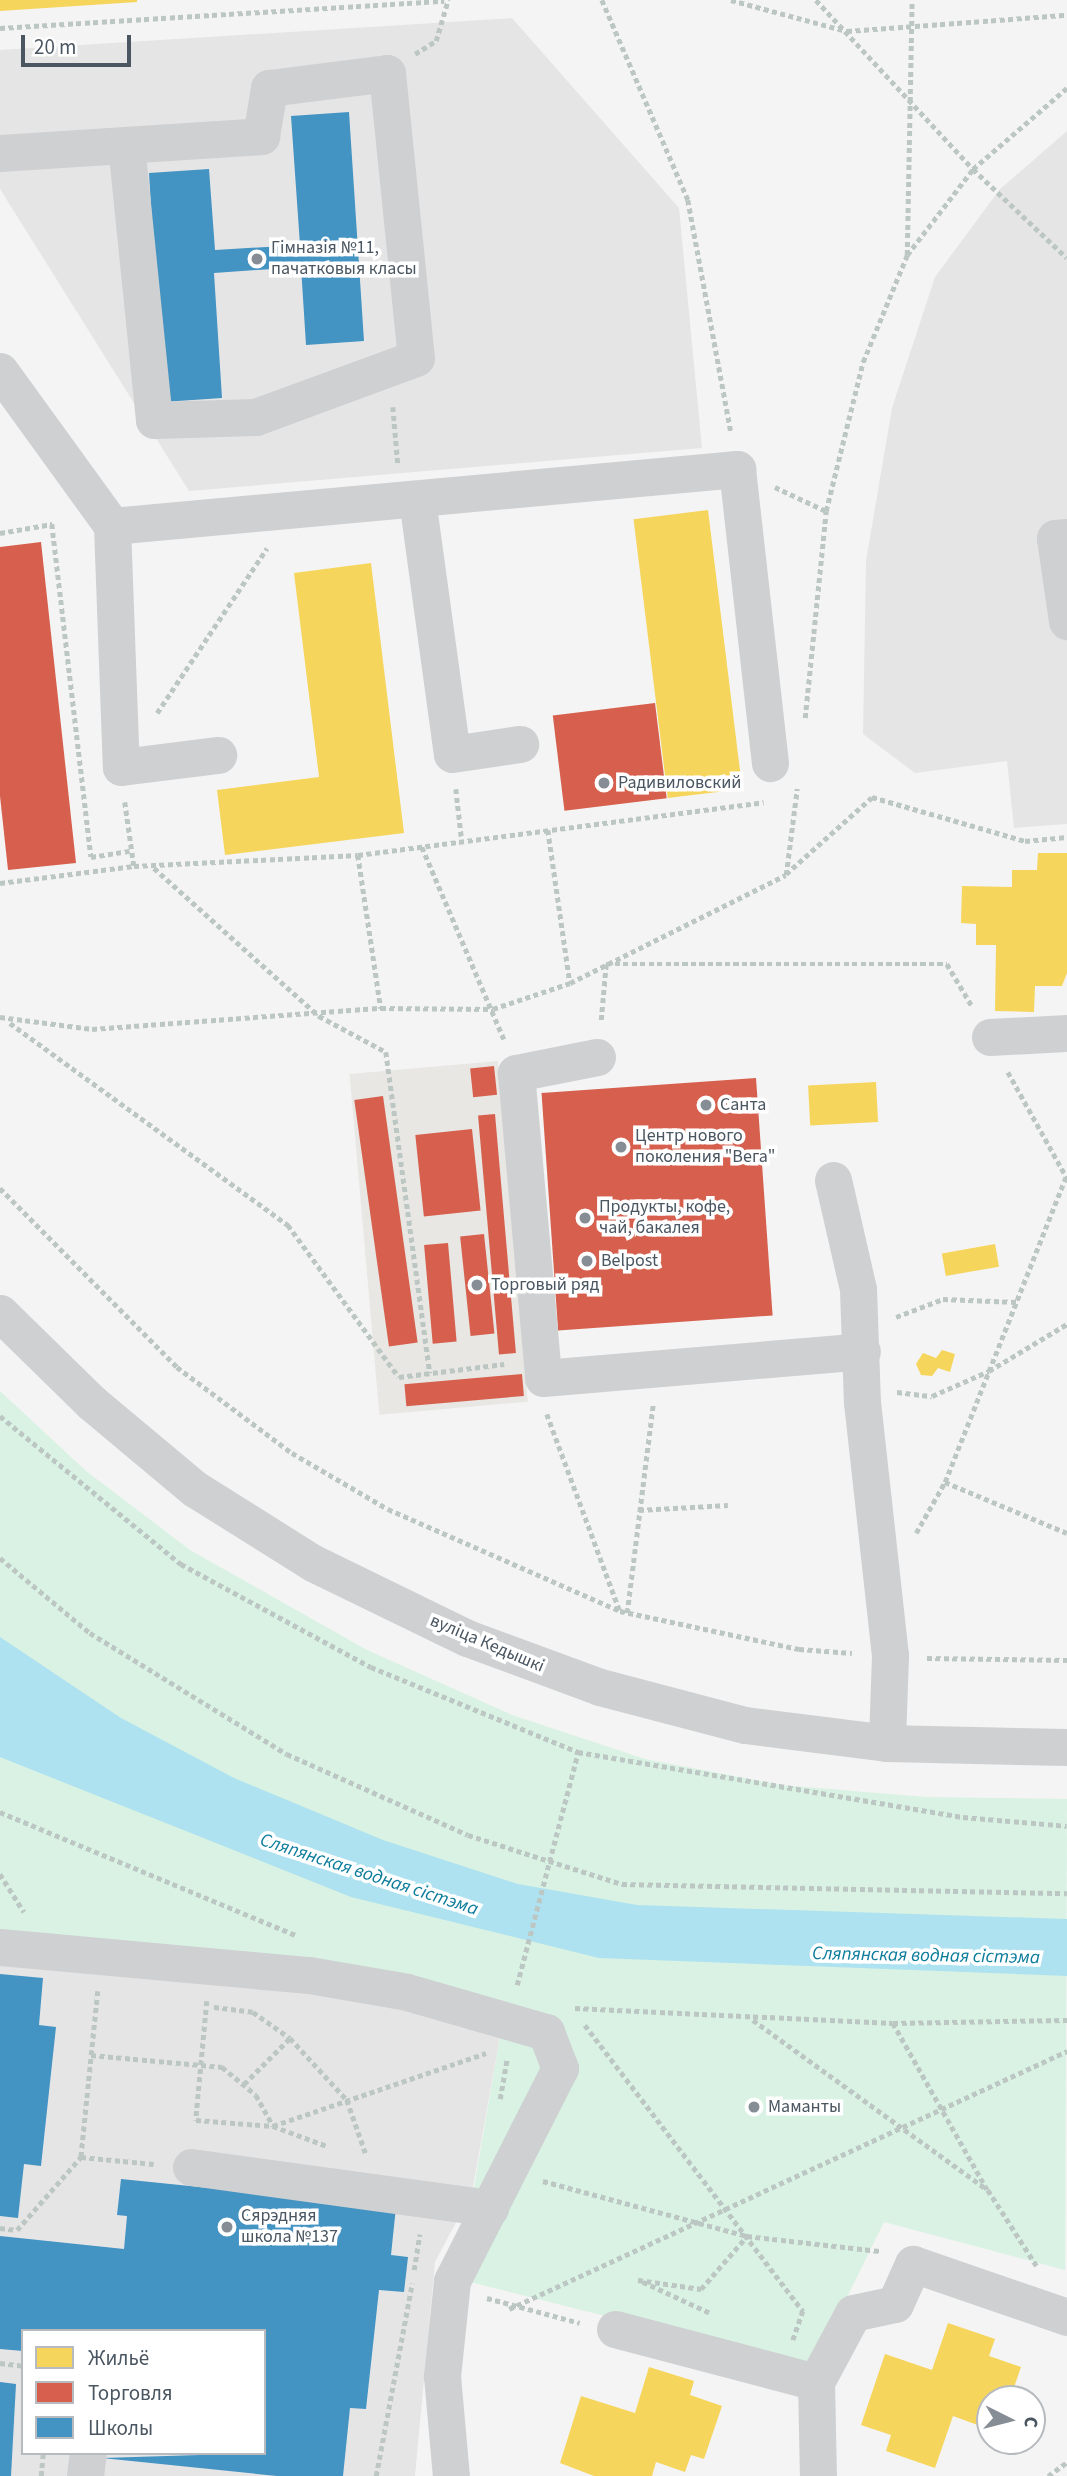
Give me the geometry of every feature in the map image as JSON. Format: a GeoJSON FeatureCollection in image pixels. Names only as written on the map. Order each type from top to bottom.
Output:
{"type":"FeatureCollection","features":[{"type":"Feature","properties":{"kind":"street"},"geometry":{"type":"LineString","coordinates":[[0,153],[261,135],[269,88],[387,73],[416,358],[256,416],[154,420],[126,145]]}},
{"type":"Feature","properties":{"kind":"street"},"geometry":{"type":"LineString","coordinates":[[0,371],[112,526],[121,767],[218,755]]}},
{"type":"Feature","properties":{"kind":"street"},"geometry":{"type":"LineString","coordinates":[[112,526],[294,507],[410,500],[737,469],[784,773]]}},
{"type":"Feature","properties":{"kind":"street"},"geometry":{"type":"LineString","coordinates":[[410,500],[452,754],[520,744]]}},
{"type":"Feature","properties":{"kind":"street"},"geometry":{"type":"LineString","coordinates":[[1067,537],[1055,538],[1067,621]]}},
{"type":"Feature","properties":{"kind":"street"},"geometry":{"type":"LineString","coordinates":[[990,1037],[1067,1033]]}},
{"type":"Feature","properties":{"kind":"street"},"geometry":{"type":"LineString","coordinates":[[597,1057],[516,1073],[544,1378],[657,1368],[861,1341]]}},
{"type":"Feature","properties":{"kind":"street"},"geometry":{"type":"LineString","coordinates":[[833,1180],[858,1289],[890,1655],[887,1743]]}},
{"type":"Feature","properties":{"kind":"street","name":"вуліца Кедышкі"},"geometry":{"type":"LineString","coordinates":[[0,1313],[92,1403],[195,1489],[393,1604],[549,1670],[639,1699],[745,1724],[887,1743],[1067,1747]]}},
{"type":"Feature","properties":{"kind":"street"},"geometry":{"type":"LineString","coordinates":[[0,1947],[309,1975],[407,1992],[546,2032],[560,2068],[452,2281],[442,2376],[452,2476]]}},
{"type":"Feature","properties":{"kind":"street"},"geometry":{"type":"LineString","coordinates":[[191,2167],[490,2208]]}},
{"type":"Feature","properties":{"kind":"street"},"geometry":{"type":"LineString","coordinates":[[818,2476],[816,2382],[853,2313],[895,2304],[913,2264],[1067,2317]]}},
{"type":"Feature","properties":{"kind":"street"},"geometry":{"type":"LineString","coordinates":[[598,2326],[816,2382]]}},
{"type":"Feature","properties":{"kind":"street"},"geometry":{"type":"LineString","coordinates":[[85,2476],[88,2455]]}},
{"type":"Feature","properties":{"kind":"path"},"geometry":{"type":"LineString","coordinates":[[602,0],[688,200],[737,469],[827,511]]}},
{"type":"Feature","properties":{"kind":"path"},"geometry":{"type":"LineString","coordinates":[[731,0],[847,32],[912,31],[1067,15]]}},
{"type":"Feature","properties":{"kind":"path"},"geometry":{"type":"LineString","coordinates":[[817,0],[911,98],[973,169],[1067,258]]}},
{"type":"Feature","properties":{"kind":"path"},"geometry":{"type":"LineString","coordinates":[[907,255],[912,0]]}},
{"type":"Feature","properties":{"kind":"path"},"geometry":{"type":"LineString","coordinates":[[0,28],[446,1],[436,41],[387,73]]}},
{"type":"Feature","properties":{"kind":"path"},"geometry":{"type":"LineString","coordinates":[[804,729],[827,511],[863,362],[907,255],[973,169],[1067,88]]}},
{"type":"Feature","properties":{"kind":"path"},"geometry":{"type":"LineString","coordinates":[[389,368],[410,500]]}},
{"type":"Feature","properties":{"kind":"path"},"geometry":{"type":"LineString","coordinates":[[134,866],[121,767],[294,507]]}},
{"type":"Feature","properties":{"kind":"path"},"geometry":{"type":"LineString","coordinates":[[0,533],[52,524],[91,857],[130,851]]}},
{"type":"Feature","properties":{"kind":"path"},"geometry":{"type":"LineString","coordinates":[[452,754],[462,842]]}},
{"type":"Feature","properties":{"kind":"path"},"geometry":{"type":"LineString","coordinates":[[784,773],[796,797],[786,875]]}},
{"type":"Feature","properties":{"kind":"path"},"geometry":{"type":"LineString","coordinates":[[783,799],[796,797]]}},
{"type":"Feature","properties":{"kind":"path"},"geometry":{"type":"LineString","coordinates":[[0,1017],[92,1029],[319,1016],[381,1008],[493,1009],[570,983],[786,875],[872,797],[1025,841],[1067,837]]}},
{"type":"Feature","properties":{"kind":"path"},"geometry":{"type":"LineString","coordinates":[[0,883],[134,866],[153,868],[358,855],[769,801]]}},
{"type":"Feature","properties":{"kind":"path"},"geometry":{"type":"LineString","coordinates":[[548,830],[570,983]]}},
{"type":"Feature","properties":{"kind":"path"},"geometry":{"type":"LineString","coordinates":[[422,847],[493,1009],[516,1073]]}},
{"type":"Feature","properties":{"kind":"path"},"geometry":{"type":"LineString","coordinates":[[358,855],[381,1008]]}},
{"type":"Feature","properties":{"kind":"path"},"geometry":{"type":"LineString","coordinates":[[153,868],[319,1016],[386,1052],[430,1374]]}},
{"type":"Feature","properties":{"kind":"path"},"geometry":{"type":"LineString","coordinates":[[606,964],[947,964],[1067,1177],[945,1482],[908,1545]]}},
{"type":"Feature","properties":{"kind":"path"},"geometry":{"type":"LineString","coordinates":[[597,1057],[606,964]]}},
{"type":"Feature","properties":{"kind":"path"},"geometry":{"type":"LineString","coordinates":[[0,1188],[177,1367],[292,1453],[424,1526],[620,1611],[799,1649],[890,1655],[1067,1660]]}},
{"type":"Feature","properties":{"kind":"path"},"geometry":{"type":"LineString","coordinates":[[861,1341],[943,1298],[1017,1302]]}},
{"type":"Feature","properties":{"kind":"path"},"geometry":{"type":"LineString","coordinates":[[627,1613],[657,1368]]}},
{"type":"Feature","properties":{"kind":"path"},"geometry":{"type":"LineString","coordinates":[[544,1378],[548,1426],[620,1611]]}},
{"type":"Feature","properties":{"kind":"path"},"geometry":{"type":"LineString","coordinates":[[0,1416],[181,1564],[371,1667],[578,1752],[963,1817],[1067,1826]]}},
{"type":"Feature","properties":{"kind":"path"},"geometry":{"type":"LineString","coordinates":[[945,1482],[1067,1533]]}},
{"type":"Feature","properties":{"kind":"path"},"geometry":{"type":"LineString","coordinates":[[639,1510],[728,1505]]}},
{"type":"Feature","properties":{"kind":"path"},"geometry":{"type":"LineString","coordinates":[[0,1558],[90,1633],[287,1754],[399,1807],[622,1884],[1067,1893]]}},
{"type":"Feature","properties":{"kind":"path"},"geometry":{"type":"LineString","coordinates":[[527,1996],[515,1993],[578,1752]]}},
{"type":"Feature","properties":{"kind":"path"},"geometry":{"type":"LineString","coordinates":[[0,1812],[302,1937]]}},
{"type":"Feature","properties":{"kind":"path"},"geometry":{"type":"LineString","coordinates":[[0,2228],[17,2230],[82,2157],[101,1958]]}},
{"type":"Feature","properties":{"kind":"path"},"geometry":{"type":"LineString","coordinates":[[560,2005],[572,2008],[752,2019],[894,2023],[1067,2020]]}},
{"type":"Feature","properties":{"kind":"path"},"geometry":{"type":"LineString","coordinates":[[82,2157],[191,2167],[206,2006],[253,2012],[290,2038],[347,2100],[368,2161],[356,2157]]}},
{"type":"Feature","properties":{"kind":"path"},"geometry":{"type":"LineString","coordinates":[[572,2008],[803,2311],[789,2350]]}},
{"type":"Feature","properties":{"kind":"path"},"geometry":{"type":"LineString","coordinates":[[752,2019],[898,2128],[988,2190]]}},
{"type":"Feature","properties":{"kind":"path"},"geometry":{"type":"LineString","coordinates":[[894,2023],[988,2190],[1047,2281]]}},
{"type":"Feature","properties":{"kind":"path"},"geometry":{"type":"LineString","coordinates":[[244,2084],[290,2038]]}},
{"type":"Feature","properties":{"kind":"path"},"geometry":{"type":"LineString","coordinates":[[273,2126],[497,2050]]}},
{"type":"Feature","properties":{"kind":"path"},"geometry":{"type":"LineString","coordinates":[[509,2309],[691,2222],[1067,2051]]}},
{"type":"Feature","properties":{"kind":"path"},"geometry":{"type":"LineString","coordinates":[[91,2055],[222,2067],[244,2084],[273,2126]]}},
{"type":"Feature","properties":{"kind":"path"},"geometry":{"type":"LineString","coordinates":[[196,2120],[273,2126],[332,2148]]}},
{"type":"Feature","properties":{"kind":"path"},"geometry":{"type":"LineString","coordinates":[[508,2170],[747,2236],[870,2252]]}},
{"type":"Feature","properties":{"kind":"path"},"geometry":{"type":"LineString","coordinates":[[376,2476],[427,2199]]}},
{"type":"Feature","properties":{"kind":"path"},"geometry":{"type":"LineString","coordinates":[[714,2315],[638,2280],[701,2289],[747,2236]]}},
{"type":"Feature","properties":{"kind":"path"},"geometry":{"type":"LineString","coordinates":[[452,2281],[509,2309],[598,2326]]}},
{"type":"Feature","properties":{"kind":"path"},"geometry":{"type":"LineString","coordinates":[[0,2363],[21,2365]]}},
{"type":"Feature","properties":{"kind":"path"},"geometry":{"type":"LineString","coordinates":[[41,2476],[43,2455]]}},
{"type":"Feature","properties":{"kind":"path"},"geometry":{"type":"LineString","coordinates":[[1048,2476],[1067,2462]]}},
{"type":"Feature","properties":{"kind":"shaded area"},"geometry":{"type":"Polygon","coordinates":[[[512,18],[679,208],[702,448],[189,491],[0,189],[0,50],[512,18]]]}},
{"type":"Feature","properties":{"kind":"shaded area"},"geometry":{"type":"Polygon","coordinates":[[[1067,131],[1067,824],[1014,828],[1007,761],[915,773],[863,734],[866,561],[892,408],[935,277],[1000,189],[1067,131]]]}},
{"type":"Feature","properties":{"kind":"shaded area"},"geometry":{"type":"Polygon","coordinates":[[[498,1061],[528,1402],[379,1415],[350,1074],[498,1061]]]}},
{"type":"Feature","properties":{"kind":"shaded area","name":"Сярэдняя школа №137"},"geometry":{"type":"Polygon","coordinates":[[[0,1961],[402,2001],[502,2026],[472,2192],[435,2262],[415,2476],[0,2476],[0,1961]]]}},
{"type":"Feature","properties":{"kind":"green space"},"geometry":{"type":"Polygon","coordinates":[[[0,1391],[86,1471],[190,1550],[367,1650],[512,1715],[645,1759],[781,1785],[926,1797],[1067,1799],[1065,2270],[884,2222],[812,2368],[458,2279],[502,2026],[402,2001],[0,1961],[0,1391]]]}},
{"type":"Feature","properties":{"kind":"water","name":"Сляпянская водная сістэма"},"geometry":{"type":"Polygon","coordinates":[[[0,1637],[121,1718],[234,1778],[383,1840],[518,1884],[637,1905],[1067,1919],[1067,1976],[599,1958],[351,1897],[0,1757],[0,1637]]]}},
{"type":"Feature","properties":{"kind":"building: Жильё"},"geometry":{"type":"Polygon","coordinates":[[[0,0],[137,0],[137,2],[0,11],[0,0]]]}},
{"type":"Feature","properties":{"kind":"building: Жильё"},"geometry":{"type":"Polygon","coordinates":[[[708,510],[742,789],[668,798],[634,519],[708,510]]]}},
{"type":"Feature","properties":{"kind":"building: Жильё"},"geometry":{"type":"Polygon","coordinates":[[[371,563],[404,833],[225,855],[217,790],[319,777],[294,573],[371,563]]]}},
{"type":"Feature","properties":{"kind":"building: Жильё"},"geometry":{"type":"Polygon","coordinates":[[[1038,853],[1067,853],[1067,973],[1062,986],[1035,986],[1034,1012],[995,1011],[996,945],[976,945],[976,924],[961,923],[962,886],[1012,887],[1012,870],[1037,870],[1038,853]]]}},
{"type":"Feature","properties":{"kind":"building: Жильё"},"geometry":{"type":"Polygon","coordinates":[[[876,1082],[878,1122],[810,1126],[808,1086],[876,1082]]]}},
{"type":"Feature","properties":{"kind":"building: Жильё"},"geometry":{"type":"Polygon","coordinates":[[[995,1244],[999,1267],[946,1276],[942,1253],[995,1244]]]}},
{"type":"Feature","properties":{"kind":"building: Жильё"},"geometry":{"type":"Polygon","coordinates":[[[942,1350],[955,1354],[950,1372],[938,1368],[932,1376],[921,1375],[916,1364],[923,1353],[936,1358],[942,1350]]]}},
{"type":"Feature","properties":{"kind":"building: Жильё"},"geometry":{"type":"Polygon","coordinates":[[[948,2323],[995,2339],[989,2356],[1021,2367],[1015,2385],[976,2385],[976,2424],[953,2416],[935,2468],[886,2451],[891,2435],[861,2425],[885,2354],[932,2370],[948,2323]]]}},
{"type":"Feature","properties":{"kind":"building: Жильё"},"geometry":{"type":"Polygon","coordinates":[[[649,2367],[694,2381],[690,2395],[722,2406],[704,2459],[691,2455],[685,2472],[656,2462],[652,2476],[594,2476],[560,2463],[581,2396],[635,2413],[649,2367]]]}},
{"type":"Feature","properties":{"kind":"building: Торговля"},"geometry":{"type":"Polygon","coordinates":[[[41,542],[76,863],[8,870],[0,796],[0,547],[41,542]]]}},
{"type":"Feature","properties":{"kind":"building: Торговля"},"geometry":{"type":"Polygon","coordinates":[[[655,703],[667,798],[564,811],[553,716],[655,703]]]}},
{"type":"Feature","properties":{"kind":"building: Торговля"},"geometry":{"type":"Polygon","coordinates":[[[494,1066],[497,1095],[473,1097],[470,1069],[494,1066]]]}},
{"type":"Feature","properties":{"kind":"building: Торговля"},"geometry":{"type":"Polygon","coordinates":[[[756,1078],[773,1315],[558,1330],[542,1093],[756,1078]]]}},
{"type":"Feature","properties":{"kind":"building: Торговля"},"geometry":{"type":"Polygon","coordinates":[[[383,1096],[418,1343],[389,1347],[354,1100],[383,1096]]]}},
{"type":"Feature","properties":{"kind":"building: Торговля"},"geometry":{"type":"Polygon","coordinates":[[[495,1114],[516,1353],[499,1355],[478,1115],[495,1114]]]}},
{"type":"Feature","properties":{"kind":"building: Торговля"},"geometry":{"type":"Polygon","coordinates":[[[472,1129],[481,1211],[424,1217],[415,1135],[472,1129]]]}},
{"type":"Feature","properties":{"kind":"building: Торговля","name":"Торговый ряд"},"geometry":{"type":"Polygon","coordinates":[[[484,1234],[494,1333],[471,1336],[460,1237],[484,1234]]]}},
{"type":"Feature","properties":{"kind":"building: Торговля","name":"Торговый ряд"},"geometry":{"type":"Polygon","coordinates":[[[448,1243],[457,1342],[433,1344],[424,1245],[448,1243]]]}},
{"type":"Feature","properties":{"kind":"building: Торговля"},"geometry":{"type":"Polygon","coordinates":[[[522,1374],[524,1396],[406,1406],[404,1384],[522,1374]]]}},
{"type":"Feature","properties":{"kind":"building: Школы","name":"Гімназія №11, пачатковыя класы"},"geometry":{"type":"Polygon","coordinates":[[[349,112],[364,341],[306,345],[301,267],[214,273],[222,398],[163,402],[149,173],[209,169],[215,250],[300,245],[291,116],[349,112]]]}},
{"type":"Feature","properties":{"kind":"building: Школы"},"geometry":{"type":"Polygon","coordinates":[[[0,1974],[43,1978],[39,2025],[56,2027],[41,2166],[24,2164],[18,2218],[0,2216],[0,1974]]]}},
{"type":"Feature","properties":{"kind":"building: Школы"},"geometry":{"type":"Polygon","coordinates":[[[121,2179],[396,2207],[391,2255],[408,2257],[404,2292],[379,2290],[366,2409],[350,2408],[343,2476],[277,2476],[102,2458],[266,2455],[266,2329],[21,2329],[21,2351],[0,2349],[0,2236],[124,2249],[127,2216],[117,2215],[121,2179]]]}},
{"type":"Feature","properties":{"kind":"building: Школы"},"geometry":{"type":"Polygon","coordinates":[[[0,2382],[16,2384],[11,2476],[0,2476],[0,2382]]]}},
{"type":"Feature","properties":{"kind":"place","name":"Гімназія №11, пачатковыя класы"},"geometry":{"type":"Point","coordinates":[257,259]}},
{"type":"Feature","properties":{"kind":"place","name":"Радивиловский"},"geometry":{"type":"Point","coordinates":[604,783]}},
{"type":"Feature","properties":{"kind":"place","name":"Санта"},"geometry":{"type":"Point","coordinates":[706,1105]}},
{"type":"Feature","properties":{"kind":"place","name":"Центр нового поколения \"Вега\""},"geometry":{"type":"Point","coordinates":[621,1147]}},
{"type":"Feature","properties":{"kind":"place","name":"Продукты, кофе, чай, бакалея"},"geometry":{"type":"Point","coordinates":[585,1218]}},
{"type":"Feature","properties":{"kind":"place","name":"Belpost"},"geometry":{"type":"Point","coordinates":[587,1261]}},
{"type":"Feature","properties":{"kind":"place","name":"Торговый ряд"},"geometry":{"type":"Point","coordinates":[477,1285]}},
{"type":"Feature","properties":{"kind":"place","name":"Маманты"},"geometry":{"type":"Point","coordinates":[754,2107]}},
{"type":"Feature","properties":{"kind":"place","name":"Сярэдняя школа №137"},"geometry":{"type":"Point","coordinates":[227,2227]}}]}
